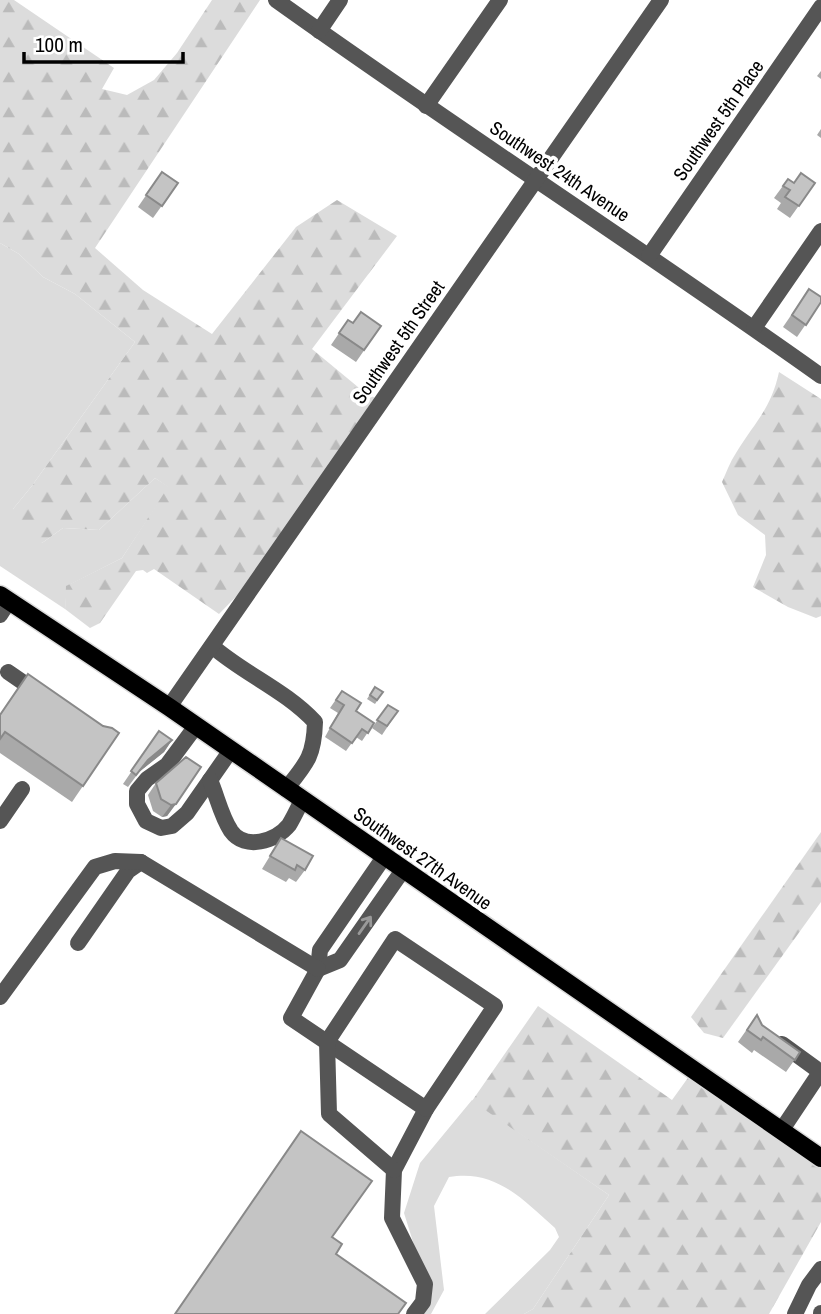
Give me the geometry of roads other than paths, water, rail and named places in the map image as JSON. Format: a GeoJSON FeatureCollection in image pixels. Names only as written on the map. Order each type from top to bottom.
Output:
{"type":"FeatureCollection","features":[{"type":"Feature","properties":{"kind":"main road","name":"Southwest 27th Avenue"},"geometry":{"type":"LineString","coordinates":[[3,604],[169,707],[821,1158]]}},
{"type":"Feature","properties":{"kind":"street","name":"Southwest 24th Avenue"},"geometry":{"type":"LineString","coordinates":[[276,0],[821,376]]}},
{"type":"Feature","properties":{"kind":"street"},"geometry":{"type":"LineString","coordinates":[[319,31],[341,0]]}},
{"type":"Feature","properties":{"kind":"street"},"geometry":{"type":"LineString","coordinates":[[426,106],[500,0]]}},
{"type":"Feature","properties":{"kind":"street","name":"Southwest 5th Street"},"geometry":{"type":"LineString","coordinates":[[169,707],[661,0]]}},
{"type":"Feature","properties":{"kind":"street","name":"Southwest 5th Place"},"geometry":{"type":"LineString","coordinates":[[649,256],[821,7]]}},
{"type":"Feature","properties":{"kind":"street"},"geometry":{"type":"LineString","coordinates":[[754,328],[821,231]]}},
{"type":"Feature","properties":{"kind":"street"},"geometry":{"type":"LineString","coordinates":[[212,646],[235,666],[300,706],[314,722],[314,745],[306,764],[286,789]]}},
{"type":"Feature","properties":{"kind":"street"},"geometry":{"type":"LineString","coordinates":[[3,673],[48,700]]}},
{"type":"Feature","properties":{"kind":"street"},"geometry":{"type":"LineString","coordinates":[[196,726],[167,765],[147,779],[137,791],[137,804],[146,821],[161,828],[172,826],[187,813],[231,750]]}},
{"type":"Feature","properties":{"kind":"street"},"geometry":{"type":"LineString","coordinates":[[210,780],[226,821],[233,834],[243,842],[257,842],[278,835],[288,825],[302,800]]}},
{"type":"Feature","properties":{"kind":"street"},"geometry":{"type":"LineString","coordinates":[[0,821],[22,789]]}},
{"type":"Feature","properties":{"kind":"street"},"geometry":{"type":"LineString","coordinates":[[384,857],[320,950],[318,969],[291,1017],[426,1108]]}},
{"type":"Feature","properties":{"kind":"street"},"geometry":{"type":"LineString","coordinates":[[0,997],[95,867],[115,861],[141,862],[318,969]]}},
{"type":"Feature","properties":{"kind":"street"},"geometry":{"type":"LineString","coordinates":[[78,943],[128,872],[141,862]]}},
{"type":"Feature","properties":{"kind":"street"},"geometry":{"type":"LineString","coordinates":[[318,969],[340,960],[403,870]]}},
{"type":"Feature","properties":{"kind":"street"},"geometry":{"type":"LineString","coordinates":[[394,1170],[329,1114],[327,1042],[395,939],[495,1006],[426,1108],[394,1170],[392,1218],[425,1284],[423,1302],[414,1314]]}},
{"type":"Feature","properties":{"kind":"street"},"geometry":{"type":"LineString","coordinates":[[771,1037],[816,1068],[819,1074],[781,1131]]}},
{"type":"Feature","properties":{"kind":"street"},"geometry":{"type":"LineString","coordinates":[[795,1314],[809,1285],[821,1269]]}}]}
